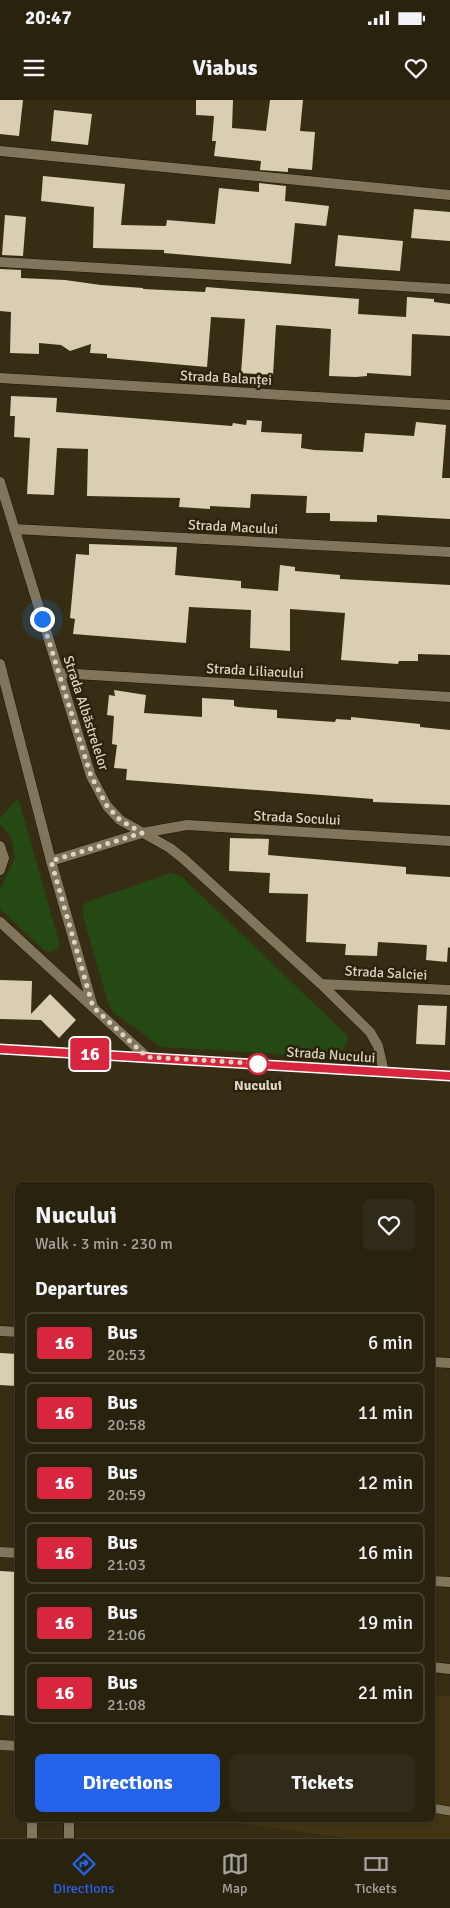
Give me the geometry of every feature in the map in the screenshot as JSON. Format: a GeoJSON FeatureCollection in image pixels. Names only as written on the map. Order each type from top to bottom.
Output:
{"type":"FeatureCollection","features":[{"type":"Feature","properties":{"kind":"street"},"geometry":{"type":"LineString","coordinates":[[0,151],[450,195]]}},
{"type":"Feature","properties":{"kind":"street"},"geometry":{"type":"LineString","coordinates":[[0,262],[450,289]]}},
{"type":"Feature","properties":{"kind":"street","name":"Strada Balanței"},"geometry":{"type":"LineString","coordinates":[[0,378],[450,405]]}},
{"type":"Feature","properties":{"kind":"street","name":"Strada Albăstrelelor"},"geometry":{"type":"LineString","coordinates":[[0,482],[91,776],[107,806],[120,820],[185,860],[321,984],[370,1032],[378,1046],[384,1072]]}},
{"type":"Feature","properties":{"kind":"street","name":"Strada Macului"},"geometry":{"type":"LineString","coordinates":[[14,529],[450,552]]}},
{"type":"Feature","properties":{"kind":"street"},"geometry":{"type":"LineString","coordinates":[[0,664],[51,861],[93,1007]]}},
{"type":"Feature","properties":{"kind":"street","name":"Strada Liliacului"},"geometry":{"type":"LineString","coordinates":[[59,673],[450,697]]}},
{"type":"Feature","properties":{"kind":"street","name":"Strada Socului"},"geometry":{"type":"LineString","coordinates":[[51,861],[142,833],[187,825],[450,841]]}},
{"type":"Feature","properties":{"kind":"street"},"geometry":{"type":"LineString","coordinates":[[0,846],[4,858],[0,870]]}},
{"type":"Feature","properties":{"kind":"street"},"geometry":{"type":"LineString","coordinates":[[0,922],[147,1057]]}},
{"type":"Feature","properties":{"kind":"street","name":"Strada Salciei"},"geometry":{"type":"LineString","coordinates":[[321,984],[450,990]]}},
{"type":"Feature","properties":{"kind":"street","name":"Strada Nucului"},"geometry":{"type":"LineString","coordinates":[[0,1049],[450,1076]]}},
{"type":"Feature","properties":{"kind":"street"},"geometry":{"type":"LineString","coordinates":[[0,1331],[15,1332]]}},
{"type":"Feature","properties":{"kind":"street"},"geometry":{"type":"LineString","coordinates":[[435,1362],[450,1363]]}},
{"type":"Feature","properties":{"kind":"street"},"geometry":{"type":"LineString","coordinates":[[0,1552],[15,1553]]}},
{"type":"Feature","properties":{"kind":"street"},"geometry":{"type":"LineString","coordinates":[[435,1581],[450,1582]]}},
{"type":"Feature","properties":{"kind":"street"},"geometry":{"type":"LineString","coordinates":[[435,1668],[450,1669]]}},
{"type":"Feature","properties":{"kind":"street"},"geometry":{"type":"LineString","coordinates":[[0,1745],[15,1746]]}},
{"type":"Feature","properties":{"kind":"street"},"geometry":{"type":"LineString","coordinates":[[32,1822],[32,1838]]}},
{"type":"Feature","properties":{"kind":"street"},"geometry":{"type":"LineString","coordinates":[[69,1838],[70,1822]]}},
{"type":"Feature","properties":{"kind":"lane"},"geometry":{"type":"LineString","coordinates":[[435,1808],[450,1811]]}},
{"type":"Feature","properties":{"kind":"shaded area"},"geometry":{"type":"Polygon","coordinates":[[[435,1695],[450,1696],[450,1838],[347,1838],[230,1822],[435,1822],[435,1695]]]}},
{"type":"Feature","properties":{"kind":"green space"},"geometry":{"type":"Polygon","coordinates":[[[18,798],[60,945],[51,952],[45,951],[0,909],[0,889],[15,858],[11,837],[0,824],[0,818],[18,798]]]}},
{"type":"Feature","properties":{"kind":"green space"},"geometry":{"type":"Polygon","coordinates":[[[170,873],[181,876],[347,1035],[346,1045],[339,1053],[334,1057],[161,1047],[113,1012],[109,1006],[83,916],[83,906],[87,902],[170,873]]]}},
{"type":"Feature","properties":{"kind":"building"},"geometry":{"type":"Polygon","coordinates":[[[0,100],[23,100],[19,136],[0,134],[0,100]]]}},
{"type":"Feature","properties":{"kind":"building"},"geometry":{"type":"Polygon","coordinates":[[[196,100],[233,100],[232,128],[266,131],[270,100],[303,100],[300,131],[315,132],[312,170],[288,168],[288,172],[260,170],[261,161],[214,156],[216,141],[212,141],[214,116],[196,115],[196,100]]]}},
{"type":"Feature","properties":{"kind":"building"},"geometry":{"type":"Polygon","coordinates":[[[54,110],[92,114],[88,145],[51,141],[54,110]]]}},
{"type":"Feature","properties":{"kind":"building"},"geometry":{"type":"Polygon","coordinates":[[[43,176],[125,184],[121,225],[166,226],[167,220],[215,224],[219,188],[259,192],[259,183],[286,186],[285,201],[329,206],[326,226],[295,223],[291,264],[164,253],[164,250],[93,248],[94,207],[41,201],[43,176]]]}},
{"type":"Feature","properties":{"kind":"building"},"geometry":{"type":"Polygon","coordinates":[[[414,209],[450,212],[450,241],[411,238],[414,209]]]}},
{"type":"Feature","properties":{"kind":"building"},"geometry":{"type":"Polygon","coordinates":[[[5,215],[26,217],[23,256],[2,255],[5,215]]]}},
{"type":"Feature","properties":{"kind":"building"},"geometry":{"type":"Polygon","coordinates":[[[338,235],[403,241],[400,271],[335,266],[338,235]]]}},
{"type":"Feature","properties":{"kind":"building"},"geometry":{"type":"Polygon","coordinates":[[[0,269],[21,270],[21,278],[65,280],[143,289],[205,292],[206,287],[359,299],[358,314],[406,317],[407,297],[434,299],[434,302],[450,304],[450,336],[412,334],[411,376],[367,373],[367,376],[356,377],[329,376],[331,329],[276,325],[273,375],[241,373],[245,319],[211,317],[207,367],[107,358],[107,354],[90,353],[91,344],[70,351],[61,345],[39,343],[39,354],[10,353],[11,312],[0,311],[0,269]]]}},
{"type":"Feature","properties":{"kind":"building"},"geometry":{"type":"Polygon","coordinates":[[[11,396],[57,398],[56,412],[232,426],[233,423],[246,425],[247,420],[262,421],[261,432],[302,434],[301,448],[314,450],[363,452],[365,433],[414,436],[416,422],[446,425],[442,478],[450,478],[450,519],[377,515],[377,522],[330,521],[330,513],[306,513],[307,496],[251,494],[250,508],[210,506],[210,509],[179,507],[180,498],[87,496],[88,449],[57,448],[54,495],[27,494],[30,438],[14,437],[15,416],[10,416],[11,396]]]}},
{"type":"Feature","properties":{"kind":"building"},"geometry":{"type":"Polygon","coordinates":[[[89,544],[177,547],[175,575],[241,581],[241,588],[278,591],[280,565],[295,567],[295,571],[340,575],[340,579],[450,585],[450,655],[418,654],[418,661],[399,661],[398,664],[341,660],[345,613],[290,609],[290,651],[250,648],[251,610],[189,607],[186,643],[73,634],[75,619],[70,618],[76,554],[89,555],[89,544]]]}},
{"type":"Feature","properties":{"kind":"building"},"geometry":{"type":"Polygon","coordinates":[[[114,690],[146,695],[144,713],[202,717],[202,698],[234,700],[234,706],[238,707],[277,710],[277,718],[335,722],[336,719],[351,720],[351,717],[420,724],[420,727],[450,730],[450,805],[373,802],[373,799],[126,780],[127,769],[114,768],[117,745],[112,744],[114,716],[107,715],[109,695],[115,696],[114,690]]]}},
{"type":"Feature","properties":{"kind":"building"},"geometry":{"type":"Polygon","coordinates":[[[230,838],[269,839],[268,855],[406,867],[406,874],[450,877],[450,948],[448,947],[447,962],[426,960],[427,945],[378,942],[377,956],[345,955],[346,944],[306,942],[308,894],[269,893],[270,873],[229,871],[230,838]]]}},
{"type":"Feature","properties":{"kind":"building"},"geometry":{"type":"Polygon","coordinates":[[[0,980],[32,981],[31,1014],[50,994],[76,1020],[59,1038],[41,1020],[0,1019],[0,980]]]}},
{"type":"Feature","properties":{"kind":"building"},"geometry":{"type":"Polygon","coordinates":[[[418,1005],[447,1006],[445,1045],[416,1044],[418,1005]]]}},
{"type":"Feature","properties":{"kind":"building"},"geometry":{"type":"Polygon","coordinates":[[[0,1353],[15,1354],[15,1386],[0,1385],[0,1353]]]}},
{"type":"Feature","properties":{"kind":"building"},"geometry":{"type":"Polygon","coordinates":[[[0,1571],[15,1572],[15,1716],[0,1715],[0,1571]]]}},
{"type":"Feature","properties":{"kind":"bus line","name":"16"},"geometry":{"type":"LineString","coordinates":[[0,1049],[450,1076]]}},
{"type":"Feature","properties":{"kind":"place","name":"Nucului"},"geometry":{"type":"Point","coordinates":[258,1064]}},
{"type":"Feature","properties":{"kind":"route"},"geometry":{"type":"LineString","coordinates":[[42,619],[91,776],[107,806],[120,820],[142,833],[51,861],[93,1007],[147,1057],[267,1064],[258,1064]]}}]}
